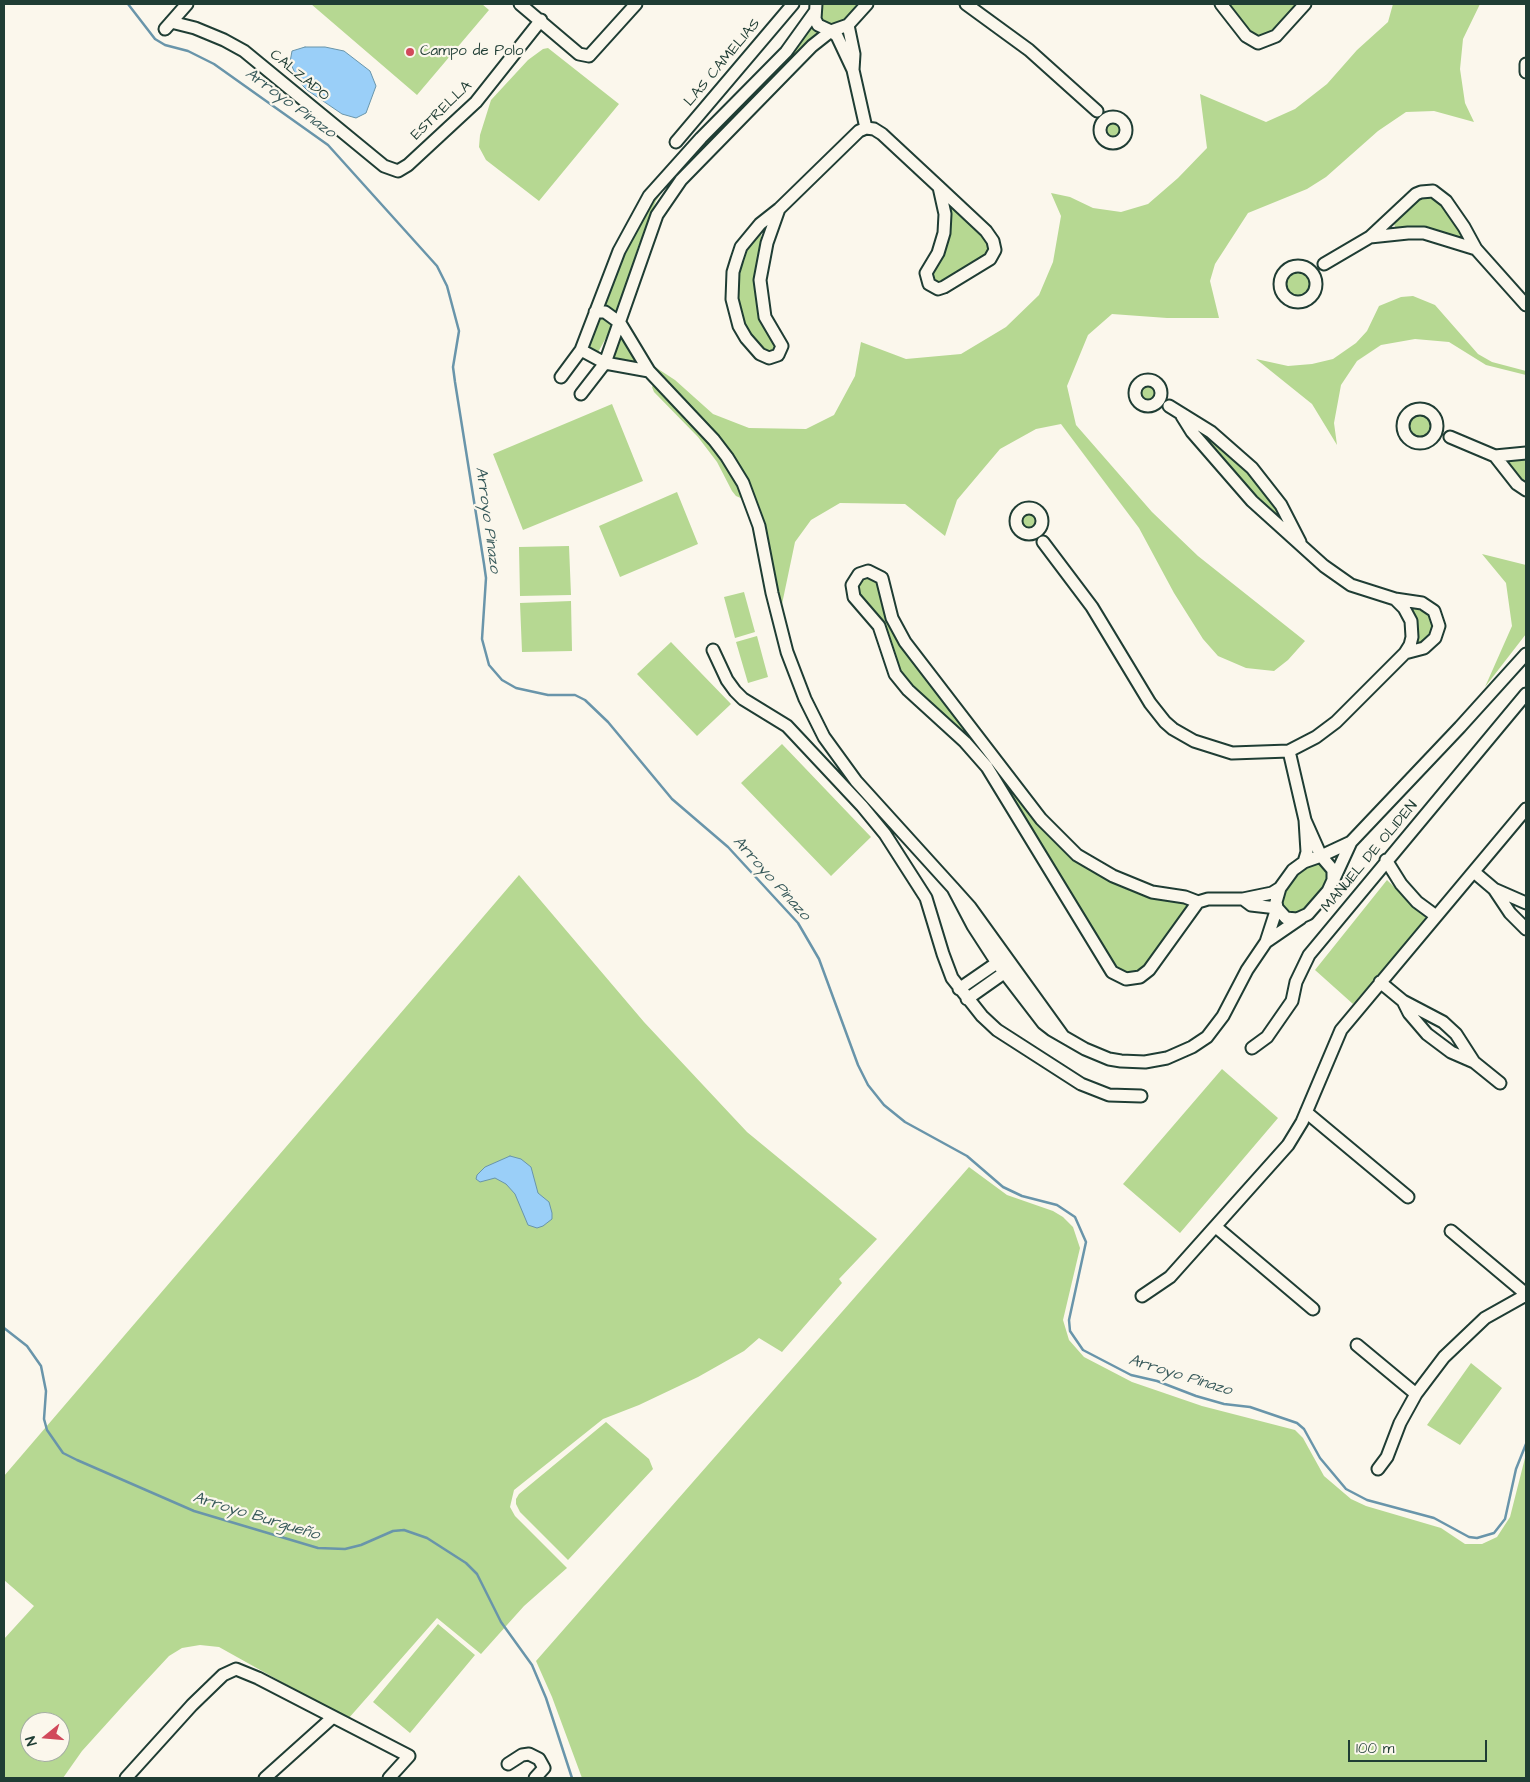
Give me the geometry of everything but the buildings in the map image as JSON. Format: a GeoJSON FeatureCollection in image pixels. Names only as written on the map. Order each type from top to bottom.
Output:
{"type":"FeatureCollection","features":[{"type":"Feature","properties":{"kind":"street","name":"CALZADO"},"geometry":{"type":"LineString","coordinates":[[187,4],[168,26],[203,31],[244,51],[384,166],[398,171]]}},
{"type":"Feature","properties":{"kind":"street"},"geometry":{"type":"LineString","coordinates":[[520,4],[579,54],[589,56],[636,4]]}},
{"type":"Feature","properties":{"kind":"street","name":"LAS CAMELIAS"},"geometry":{"type":"LineString","coordinates":[[676,142],[793,4]]}},
{"type":"Feature","properties":{"kind":"street"},"geometry":{"type":"LineString","coordinates":[[581,394],[605,363],[651,230],[668,196],[697,161],[812,46],[831,31],[848,25],[868,4]]}},
{"type":"Feature","properties":{"kind":"street"},"geometry":{"type":"LineString","coordinates":[[966,4],[1029,50],[1097,111],[1120,119],[1125,126],[1125,135],[1119,142],[1106,142],[1100,135],[1097,111]]}},
{"type":"Feature","properties":{"kind":"street"},"geometry":{"type":"LineString","coordinates":[[1221,4],[1246,36],[1258,43],[1276,36],[1305,4]]}},
{"type":"Feature","properties":{"kind":"street"},"geometry":{"type":"LineString","coordinates":[[815,8],[818,25],[837,36],[853,70],[866,128]]}},
{"type":"Feature","properties":{"kind":"street"},"geometry":{"type":"LineString","coordinates":[[561,377],[581,350],[619,251],[649,196],[700,138],[786,52],[798,38],[815,8]]}},
{"type":"Feature","properties":{"kind":"street","name":"ESTRELLA"},"geometry":{"type":"LineString","coordinates":[[398,171],[408,165],[476,102],[541,20]]}},
{"type":"Feature","properties":{"kind":"street"},"geometry":{"type":"LineString","coordinates":[[848,25],[854,54],[853,70]]}},
{"type":"Feature","properties":{"kind":"street"},"geometry":{"type":"LineString","coordinates":[[1526,64],[1526,72]]}},
{"type":"Feature","properties":{"kind":"street"},"geometry":{"type":"LineString","coordinates":[[1100,126],[1104,120],[1111,117]]}},
{"type":"Feature","properties":{"kind":"street"},"geometry":{"type":"LineString","coordinates":[[779,210],[762,259],[760,280],[765,317],[782,346],[778,355],[769,358],[760,354],[752,346],[739,326],[732,300],[732,279],[736,259],[749,236],[760,224],[779,210],[859,131],[866,128],[874,129],[882,134],[939,187],[986,231],[993,241],[995,250],[985,262],[938,289],[929,284],[926,273],[938,253],[944,233],[944,214],[939,187]]}},
{"type":"Feature","properties":{"kind":"street"},"geometry":{"type":"LineString","coordinates":[[1324,264],[1313,294],[1303,302],[1291,301],[1286,298],[1280,287],[1283,275],[1292,267],[1304,268],[1324,264],[1370,237],[1416,194],[1428,191],[1440,195],[1446,201],[1464,226],[1476,249],[1526,305]]}},
{"type":"Feature","properties":{"kind":"street"},"geometry":{"type":"LineString","coordinates":[[1370,237],[1424,233],[1476,249]]}},
{"type":"Feature","properties":{"kind":"street"},"geometry":{"type":"LineString","coordinates":[[1304,268],[1312,274],[1316,283]]}},
{"type":"Feature","properties":{"kind":"street"},"geometry":{"type":"LineString","coordinates":[[595,312],[605,312],[620,323],[649,371],[718,446],[743,483],[759,526],[774,602],[787,652],[805,699],[824,736],[856,781],[970,907],[1001,960],[1043,1022],[1063,1036],[1097,1054],[1121,1061],[1156,1061],[1181,1053],[1200,1042],[1215,1028],[1247,970],[1266,942],[1277,908],[1276,902],[1280,888]]}},
{"type":"Feature","properties":{"kind":"street"},"geometry":{"type":"LineString","coordinates":[[581,350],[605,363],[649,371]]}},
{"type":"Feature","properties":{"kind":"street"},"geometry":{"type":"LineString","coordinates":[[1169,406],[1145,406],[1138,402],[1135,393],[1138,385],[1151,380],[1158,385],[1161,394],[1169,406],[1182,416],[1211,432],[1252,468],[1281,506],[1302,546]]}},
{"type":"Feature","properties":{"kind":"street"},"geometry":{"type":"LineString","coordinates":[[1154,405],[1159,400],[1161,394]]}},
{"type":"Feature","properties":{"kind":"street"},"geometry":{"type":"LineString","coordinates":[[1450,437],[1425,442],[1413,442],[1404,434],[1402,422],[1408,412],[1420,408],[1431,412],[1450,437],[1495,456],[1526,453]]}},
{"type":"Feature","properties":{"kind":"street"},"geometry":{"type":"LineString","coordinates":[[1182,416],[1198,438],[1252,501],[1302,546],[1351,584],[1395,599],[1412,600],[1429,606],[1434,610],[1439,626],[1435,638],[1431,643],[1405,653]]}},
{"type":"Feature","properties":{"kind":"street"},"geometry":{"type":"LineString","coordinates":[[1430,440],[1436,432],[1437,422]]}},
{"type":"Feature","properties":{"kind":"street"},"geometry":{"type":"LineString","coordinates":[[1495,456],[1517,484],[1526,490]]}},
{"type":"Feature","properties":{"kind":"street"},"geometry":{"type":"LineString","coordinates":[[1044,542],[1018,529],[1016,520],[1020,512],[1028,508],[1037,510],[1042,518],[1041,527],[1044,542],[1092,608],[1150,703],[1173,729],[1206,746],[1232,753],[1289,751],[1327,730],[1405,653],[1412,637],[1411,622],[1404,608],[1395,599]]}},
{"type":"Feature","properties":{"kind":"street"},"geometry":{"type":"LineString","coordinates":[[1030,535],[1037,532],[1041,527]]}},
{"type":"Feature","properties":{"kind":"street"},"geometry":{"type":"LineString","coordinates":[[1198,902],[1150,970],[1133,978],[1119,976],[1106,964],[987,767],[965,742],[908,690],[895,674],[880,626],[854,596],[852,585],[859,574],[868,571],[882,578],[896,628],[1041,818],[1077,855],[1133,885],[1152,892],[1185,897],[1198,902],[1208,899],[1242,899],[1272,893],[1280,888],[1294,870],[1304,862],[1322,856],[1351,842]]}},
{"type":"Feature","properties":{"kind":"street"},"geometry":{"type":"LineString","coordinates":[[713,650],[727,680],[743,699],[787,726],[862,806],[885,834],[926,898],[947,968],[967,999],[998,1030],[1081,1084],[1109,1095],[1141,1096]]}},
{"type":"Feature","properties":{"kind":"street"},"geometry":{"type":"LineString","coordinates":[[1266,942],[1302,918],[1324,898],[1351,842],[1460,728],[1526,654]]}},
{"type":"Feature","properties":{"kind":"street","name":"MANUEL DE OLIDEN"},"geometry":{"type":"LineString","coordinates":[[1252,1048],[1267,1037],[1292,1001],[1296,982],[1309,955],[1386,860],[1526,694]]}},
{"type":"Feature","properties":{"kind":"street"},"geometry":{"type":"LineString","coordinates":[[1289,751],[1305,820],[1307,852],[1304,862]]}},
{"type":"Feature","properties":{"kind":"street"},"geometry":{"type":"LineString","coordinates":[[987,767],[997,760]]}},
{"type":"Feature","properties":{"kind":"street"},"geometry":{"type":"LineString","coordinates":[[1142,1296],[1170,1277],[1288,1145],[1306,1112],[1341,1030],[1526,809]]}},
{"type":"Feature","properties":{"kind":"street"},"geometry":{"type":"LineString","coordinates":[[1305,820],[1322,856],[1333,870],[1333,880]]}},
{"type":"Feature","properties":{"kind":"street"},"geometry":{"type":"LineString","coordinates":[[1386,860],[1401,884],[1417,902],[1436,916]]}},
{"type":"Feature","properties":{"kind":"street"},"geometry":{"type":"LineString","coordinates":[[1474,872],[1494,889],[1510,913],[1526,928]]}},
{"type":"Feature","properties":{"kind":"street"},"geometry":{"type":"LineString","coordinates":[[1494,889],[1526,903]]}},
{"type":"Feature","properties":{"kind":"street"},"geometry":{"type":"LineString","coordinates":[[1242,899],[1251,905],[1277,908],[1286,918],[1302,918]]}},
{"type":"Feature","properties":{"kind":"street"},"geometry":{"type":"LineString","coordinates":[[959,989],[1001,960]]}},
{"type":"Feature","properties":{"kind":"street"},"geometry":{"type":"LineString","coordinates":[[967,999],[1008,970]]}},
{"type":"Feature","properties":{"kind":"street"},"geometry":{"type":"LineString","coordinates":[[1380,982],[1403,1001],[1443,1022],[1456,1034],[1474,1062]]}},
{"type":"Feature","properties":{"kind":"street"},"geometry":{"type":"LineString","coordinates":[[1403,1001],[1409,1013],[1427,1034],[1451,1052],[1474,1062],[1500,1083]]}},
{"type":"Feature","properties":{"kind":"street"},"geometry":{"type":"LineString","coordinates":[[1306,1112],[1408,1197]]}},
{"type":"Feature","properties":{"kind":"street"},"geometry":{"type":"LineString","coordinates":[[1216,1227],[1313,1309]]}},
{"type":"Feature","properties":{"kind":"street"},"geometry":{"type":"LineString","coordinates":[[1378,1469],[1387,1457],[1400,1423],[1416,1394],[1444,1357],[1472,1328],[1496,1311],[1526,1294],[1451,1231]]}},
{"type":"Feature","properties":{"kind":"street"},"geometry":{"type":"LineString","coordinates":[[1357,1345],[1416,1394]]}},
{"type":"Feature","properties":{"kind":"street"},"geometry":{"type":"LineString","coordinates":[[126,1778],[192,1705],[230,1670],[241,1670],[408,1756],[389,1778]]}},
{"type":"Feature","properties":{"kind":"street"},"geometry":{"type":"LineString","coordinates":[[265,1778],[333,1717]]}},
{"type":"Feature","properties":{"kind":"street"},"geometry":{"type":"LineString","coordinates":[[508,1764],[516,1758],[529,1754],[539,1759],[546,1773],[535,1778]]}},
{"type":"Feature","properties":{"kind":"green space","name":"Campo de Polo"},"geometry":{"type":"Polygon","coordinates":[[[311,4],[482,4],[489,10],[417,95],[311,4]]]}},
{"type":"Feature","properties":{"kind":"green space"},"geometry":{"type":"Polygon","coordinates":[[[821,4],[862,4],[849,21],[829,27],[822,21],[819,12],[821,4]]]}},
{"type":"Feature","properties":{"kind":"green space"},"geometry":{"type":"Polygon","coordinates":[[[1227,4],[1300,4],[1265,36],[1258,37],[1251,34],[1227,4]]]}},
{"type":"Feature","properties":{"kind":"green space"},"geometry":{"type":"Polygon","coordinates":[[[1393,4],[1480,4],[1463,39],[1460,69],[1465,103],[1474,122],[1434,111],[1406,112],[1378,131],[1326,177],[1307,189],[1248,213],[1215,264],[1210,281],[1219,318],[1167,318],[1112,314],[1088,335],[1067,386],[1076,425],[1152,512],[1198,556],[1305,641],[1288,660],[1274,671],[1246,668],[1218,656],[1203,639],[1174,593],[1139,528],[1061,424],[1036,429],[1000,449],[957,500],[945,536],[905,504],[840,503],[811,520],[795,542],[782,604],[746,480],[723,442],[655,367],[675,380],[713,414],[749,428],[806,429],[834,415],[855,376],[861,342],[906,359],[961,354],[1006,327],[1039,295],[1053,262],[1061,216],[1051,193],[1070,197],[1093,208],[1121,212],[1148,204],[1178,178],[1207,148],[1200,94],[1266,122],[1295,109],[1327,84],[1357,50],[1388,22],[1393,4]]]}},
{"type":"Feature","properties":{"kind":"green space"},"geometry":{"type":"Polygon","coordinates":[[[814,25],[822,34],[802,49],[668,183],[656,201],[638,247],[620,307],[617,312],[605,307],[603,304],[621,258],[650,202],[669,178],[797,47],[814,25]]]}},
{"type":"Feature","properties":{"kind":"green space"},"geometry":{"type":"Polygon","coordinates":[[[548,48],[619,104],[539,201],[486,160],[479,147],[480,135],[491,100],[528,60],[543,49],[548,48]]]}},
{"type":"Feature","properties":{"kind":"green space"},"geometry":{"type":"Polygon","coordinates":[[[1113,120],[1120,123],[1123,130],[1120,137],[1113,140],[1106,137],[1103,130],[1106,123],[1113,120]]]}},
{"type":"Feature","properties":{"kind":"green space"},"geometry":{"type":"Polygon","coordinates":[[[1420,195],[1437,195],[1463,234],[1460,238],[1424,229],[1395,227],[1393,220],[1420,195]]]}},
{"type":"Feature","properties":{"kind":"green space"},"geometry":{"type":"Polygon","coordinates":[[[949,202],[984,234],[990,249],[987,255],[939,284],[934,282],[931,276],[947,203],[949,202]]]}},
{"type":"Feature","properties":{"kind":"green space"},"geometry":{"type":"Polygon","coordinates":[[[762,225],[759,265],[778,350],[771,354],[762,351],[755,342],[742,321],[736,301],[736,279],[744,249],[762,225]]]}},
{"type":"Feature","properties":{"kind":"green space"},"geometry":{"type":"Polygon","coordinates":[[[1297,271],[1306,275],[1310,284],[1306,293],[1297,297],[1288,293],[1284,284],[1288,275],[1297,271]]]}},
{"type":"Feature","properties":{"kind":"green space"},"geometry":{"type":"Polygon","coordinates":[[[1413,296],[1435,305],[1478,354],[1492,362],[1526,371],[1526,375],[1486,365],[1449,342],[1415,339],[1381,345],[1357,361],[1341,385],[1334,423],[1337,445],[1312,404],[1256,359],[1288,366],[1312,364],[1333,359],[1356,343],[1367,331],[1379,306],[1401,297],[1413,296]]]}},
{"type":"Feature","properties":{"kind":"green space"},"geometry":{"type":"Polygon","coordinates":[[[605,317],[611,321],[612,327],[597,354],[589,348],[590,340],[600,318],[605,317]]]}},
{"type":"Feature","properties":{"kind":"green space"},"geometry":{"type":"Polygon","coordinates":[[[622,335],[635,360],[634,362],[613,358],[619,336],[622,335]]]}},
{"type":"Feature","properties":{"kind":"green space"},"geometry":{"type":"Polygon","coordinates":[[[654,384],[712,445],[729,469],[743,499],[736,496],[732,491],[717,462],[698,437],[654,392],[652,387],[654,384]]]}},
{"type":"Feature","properties":{"kind":"green space"},"geometry":{"type":"Polygon","coordinates":[[[1148,384],[1155,387],[1158,394],[1155,401],[1148,404],[1141,401],[1138,394],[1141,387],[1148,384]]]}},
{"type":"Feature","properties":{"kind":"green space"},"geometry":{"type":"Polygon","coordinates":[[[612,404],[643,481],[523,530],[493,454],[612,404]]]}},
{"type":"Feature","properties":{"kind":"green space"},"geometry":{"type":"Polygon","coordinates":[[[1419,413],[1428,417],[1432,426],[1428,435],[1419,439],[1410,435],[1406,426],[1410,417],[1419,413]]]}},
{"type":"Feature","properties":{"kind":"green space"},"geometry":{"type":"Polygon","coordinates":[[[1194,426],[1221,443],[1271,496],[1286,527],[1252,495],[1194,426]]]}},
{"type":"Feature","properties":{"kind":"green space"},"geometry":{"type":"Polygon","coordinates":[[[1526,456],[1526,486],[1505,463],[1506,459],[1526,456]]]}},
{"type":"Feature","properties":{"kind":"green space"},"geometry":{"type":"Polygon","coordinates":[[[677,492],[698,544],[620,577],[599,526],[677,492]]]}},
{"type":"Feature","properties":{"kind":"green space"},"geometry":{"type":"Polygon","coordinates":[[[1029,512],[1036,515],[1039,522],[1036,529],[1029,532],[1022,529],[1019,522],[1022,515],[1029,512]]]}},
{"type":"Feature","properties":{"kind":"green space"},"geometry":{"type":"Polygon","coordinates":[[[569,546],[571,595],[520,596],[519,547],[569,546]]]}},
{"type":"Feature","properties":{"kind":"green space"},"geometry":{"type":"Polygon","coordinates":[[[1482,554],[1526,565],[1526,634],[1485,687],[1512,626],[1506,583],[1482,554]]]}},
{"type":"Feature","properties":{"kind":"green space"},"geometry":{"type":"Polygon","coordinates":[[[866,576],[877,578],[888,621],[987,758],[983,759],[901,676],[858,597],[856,585],[860,578],[866,576]]]}},
{"type":"Feature","properties":{"kind":"green space"},"geometry":{"type":"Polygon","coordinates":[[[744,592],[755,632],[735,638],[724,597],[744,592]]]}},
{"type":"Feature","properties":{"kind":"green space"},"geometry":{"type":"Polygon","coordinates":[[[571,601],[572,651],[522,652],[520,603],[571,601]]]}},
{"type":"Feature","properties":{"kind":"green space"},"geometry":{"type":"Polygon","coordinates":[[[1410,602],[1435,618],[1431,638],[1416,646],[1407,605],[1410,602]]]}},
{"type":"Feature","properties":{"kind":"green space"},"geometry":{"type":"Polygon","coordinates":[[[757,636],[768,677],[748,683],[736,642],[757,636]]]}},
{"type":"Feature","properties":{"kind":"green space"},"geometry":{"type":"Polygon","coordinates":[[[671,642],[731,704],[697,736],[637,674],[671,642]]]}},
{"type":"Feature","properties":{"kind":"green space"},"geometry":{"type":"Polygon","coordinates":[[[782,744],[871,837],[831,876],[741,783],[782,744]]]}},
{"type":"Feature","properties":{"kind":"green space"},"geometry":{"type":"Polygon","coordinates":[[[996,766],[1068,853],[1189,905],[1149,963],[1139,972],[1131,974],[1120,972],[1110,962],[993,767],[996,766]]]}},
{"type":"Feature","properties":{"kind":"green space"},"geometry":{"type":"Polygon","coordinates":[[[1319,861],[1329,870],[1329,877],[1322,891],[1312,905],[1302,912],[1289,914],[1281,905],[1282,890],[1298,869],[1319,861]]]}},
{"type":"Feature","properties":{"kind":"green space"},"geometry":{"type":"Polygon","coordinates":[[[519,875],[644,1022],[747,1132],[877,1239],[839,1279],[842,1283],[782,1352],[759,1338],[744,1351],[698,1377],[639,1405],[603,1419],[514,1490],[510,1507],[515,1516],[567,1568],[524,1606],[481,1654],[437,1618],[348,1719],[219,1647],[200,1645],[182,1648],[169,1656],[129,1699],[82,1751],[63,1778],[4,1778],[4,1639],[34,1606],[4,1580],[4,1476],[519,875]]]}},
{"type":"Feature","properties":{"kind":"green space"},"geometry":{"type":"Polygon","coordinates":[[[1387,880],[1427,919],[1353,1004],[1315,970],[1387,880]]]}},
{"type":"Feature","properties":{"kind":"green space"},"geometry":{"type":"Polygon","coordinates":[[[1222,1069],[1278,1118],[1180,1233],[1123,1184],[1222,1069]]]}},
{"type":"Feature","properties":{"kind":"green space"},"geometry":{"type":"Polygon","coordinates":[[[969,1167],[1007,1195],[1053,1211],[1063,1217],[1073,1227],[1080,1248],[1063,1320],[1069,1340],[1084,1357],[1132,1382],[1202,1406],[1295,1430],[1303,1438],[1324,1476],[1351,1499],[1366,1506],[1441,1528],[1465,1544],[1482,1544],[1497,1537],[1510,1517],[1526,1454],[1526,1778],[582,1778],[552,1697],[536,1661],[969,1167]]]}},
{"type":"Feature","properties":{"kind":"green space"},"geometry":{"type":"Polygon","coordinates":[[[1471,1363],[1502,1388],[1460,1445],[1427,1425],[1471,1363]]]}},
{"type":"Feature","properties":{"kind":"green space"},"geometry":{"type":"Polygon","coordinates":[[[606,1422],[649,1459],[653,1469],[568,1560],[520,1512],[516,1499],[519,1494],[606,1422]]]}},
{"type":"Feature","properties":{"kind":"green space"},"geometry":{"type":"Polygon","coordinates":[[[438,1624],[475,1655],[410,1733],[373,1702],[438,1624]]]}},
{"type":"Feature","properties":{"kind":"water"},"geometry":{"type":"Polygon","coordinates":[[[305,47],[325,47],[344,51],[370,71],[376,86],[366,113],[356,118],[342,114],[307,90],[299,82],[290,62],[292,51],[305,47]]]}},
{"type":"Feature","properties":{"kind":"water"},"geometry":{"type":"Polygon","coordinates":[[[510,1156],[521,1159],[531,1167],[538,1193],[549,1202],[552,1219],[543,1226],[537,1228],[528,1225],[515,1194],[506,1184],[495,1178],[480,1182],[476,1179],[477,1175],[485,1167],[510,1156]]]}},
{"type":"Feature","properties":{"kind":"waterway","name":"Arroyo Pinazo"},"geometry":{"type":"LineString","coordinates":[[128,4],[155,39],[165,45],[188,51],[214,64],[328,145],[437,266],[447,286],[459,331],[453,367],[486,578],[482,639],[489,665],[502,680],[516,688],[548,695],[575,695],[585,700],[608,722],[672,799],[728,847],[798,923],[819,959],[858,1065],[868,1085],[884,1105],[905,1122],[967,1156],[1003,1187],[1022,1196],[1057,1205],[1075,1217],[1086,1242],[1069,1320],[1070,1331],[1083,1350],[1131,1375],[1157,1381],[1196,1396],[1224,1404],[1250,1407],[1297,1423],[1304,1429],[1320,1458],[1346,1489],[1367,1500],[1434,1518],[1469,1537],[1477,1538],[1494,1533],[1505,1519],[1516,1469],[1526,1444]]}},
{"type":"Feature","properties":{"kind":"waterway","name":"Arroyo Burgueño"},"geometry":{"type":"LineString","coordinates":[[4,1328],[27,1346],[41,1366],[46,1391],[44,1419],[47,1430],[63,1453],[194,1511],[318,1548],[345,1549],[361,1545],[393,1531],[404,1530],[427,1538],[466,1563],[477,1574],[501,1622],[532,1665],[546,1698],[572,1778]]}},
{"type":"Feature","properties":{"kind":"place","name":"Campo de Polo"},"geometry":{"type":"Point","coordinates":[410,52]}}]}
